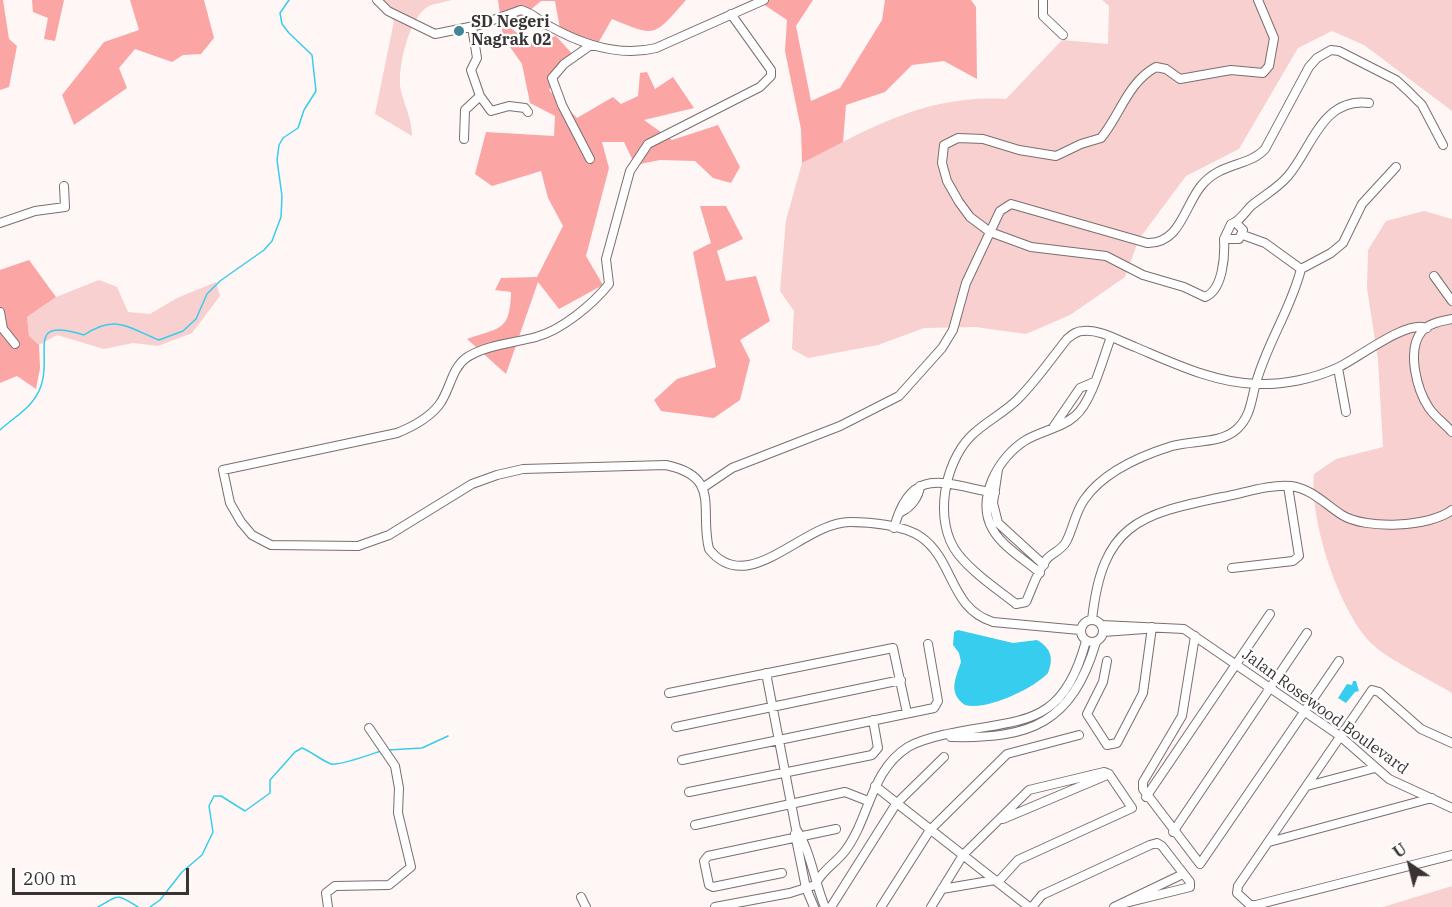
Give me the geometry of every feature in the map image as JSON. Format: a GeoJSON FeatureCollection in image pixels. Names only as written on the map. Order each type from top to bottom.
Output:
{"type":"FeatureCollection","features":[{"type":"Feature","properties":{"kind":"street"},"geometry":{"type":"LineString","coordinates":[[377,0],[388,11],[430,33],[441,34],[472,27],[521,10],[591,45],[648,50],[764,0]]}},
{"type":"Feature","properties":{"kind":"street"},"geometry":{"type":"LineString","coordinates":[[1042,0],[1043,16],[1063,35]]}},
{"type":"Feature","properties":{"kind":"street"},"geometry":{"type":"LineString","coordinates":[[1258,0],[1274,38],[1269,66],[1263,73],[1231,70],[1180,79],[1166,69],[1156,67],[1132,89],[1101,138],[1081,144],[1056,156],[1019,150],[983,139],[958,138],[945,143],[942,149],[942,163],[950,188],[970,217],[990,232],[1031,247],[1106,256],[1143,275],[1184,287],[1205,297],[1210,295],[1217,285],[1227,228],[1236,223],[1250,207],[1286,178],[1330,113],[1353,102],[1369,103]]}},
{"type":"Feature","properties":{"kind":"street"},"geometry":{"type":"LineString","coordinates":[[731,14],[771,70],[771,76],[760,87],[648,144],[640,153],[630,171],[606,259],[609,284],[596,300],[540,336],[487,349],[466,358],[457,368],[439,405],[417,424],[397,434],[223,470],[230,503],[252,535],[272,545],[358,546],[389,536],[472,484],[523,469],[666,465],[693,475],[704,487],[710,549],[716,557],[734,566],[744,567],[759,562],[832,524],[850,522],[908,530],[930,546],[939,556],[961,599],[980,618],[993,622],[1080,630]]}},
{"type":"Feature","properties":{"kind":"street"},"geometry":{"type":"LineString","coordinates":[[472,27],[477,59],[471,70],[480,96],[491,111],[509,106],[525,108],[528,112]]}},
{"type":"Feature","properties":{"kind":"street"},"geometry":{"type":"LineString","coordinates":[[590,159],[562,105],[552,78],[564,64],[591,45]]}},
{"type":"Feature","properties":{"kind":"street"},"geometry":{"type":"LineString","coordinates":[[704,487],[732,468],[840,426],[899,396],[942,348],[953,330],[966,283],[1000,211],[1011,204],[1147,243],[1160,243],[1177,228],[1202,186],[1220,168],[1254,158],[1265,149],[1309,67],[1317,58],[1331,50],[1339,51],[1396,80],[1422,105],[1443,145]]}},
{"type":"Feature","properties":{"kind":"street"},"geometry":{"type":"LineString","coordinates":[[464,139],[465,110],[480,96]]}},
{"type":"Feature","properties":{"kind":"street"},"geometry":{"type":"LineString","coordinates":[[1396,167],[1362,204],[1342,243],[1301,269],[1295,291],[1272,336],[1256,384],[1246,418],[1230,435],[1152,453],[1131,463],[1095,487],[1076,515],[1065,544],[1042,569],[1026,602],[1022,604],[1016,604],[956,552],[945,526],[943,512],[954,461],[977,431],[1017,400],[1067,339],[1083,331],[1102,333],[1198,372],[1256,384],[1298,380],[1338,368],[1404,331],[1421,326],[1427,328]]}},
{"type":"Feature","properties":{"kind":"street"},"geometry":{"type":"LineString","coordinates":[[0,222],[35,211],[65,207],[64,186]]}},
{"type":"Feature","properties":{"kind":"street"},"geometry":{"type":"LineString","coordinates":[[1224,239],[1239,239],[1243,235],[1244,230],[1236,223]]}},
{"type":"Feature","properties":{"kind":"street"},"geometry":{"type":"LineString","coordinates":[[1243,235],[1265,243],[1301,269]]}},
{"type":"Feature","properties":{"kind":"street"},"geometry":{"type":"LineString","coordinates":[[1434,276],[1452,301]]}},
{"type":"Feature","properties":{"kind":"street"},"geometry":{"type":"LineString","coordinates":[[0,312],[3,329],[15,344]]}},
{"type":"Feature","properties":{"kind":"street"},"geometry":{"type":"LineString","coordinates":[[1452,319],[1435,323],[1427,328],[1416,342],[1414,357],[1427,406],[1452,432]]}},
{"type":"Feature","properties":{"kind":"street"},"geometry":{"type":"LineString","coordinates":[[1042,569],[998,523],[994,514],[993,476],[1017,446],[1075,417],[1094,382],[1110,338]]}},
{"type":"Feature","properties":{"kind":"street"},"geometry":{"type":"LineString","coordinates":[[1338,368],[1346,412]]}},
{"type":"Feature","properties":{"kind":"street"},"geometry":{"type":"LineString","coordinates":[[1053,428],[1080,388],[1094,382]]}},
{"type":"Feature","properties":{"kind":"street"},"geometry":{"type":"LineString","coordinates":[[894,528],[902,504],[913,489],[920,486],[935,482],[992,492]]}},
{"type":"Feature","properties":{"kind":"street"},"geometry":{"type":"LineString","coordinates":[[1232,568],[1293,561],[1299,556],[1288,486]]}},
{"type":"Feature","properties":{"kind":"street"},"geometry":{"type":"LineString","coordinates":[[1092,620],[1095,594],[1103,562],[1123,535],[1138,523],[1155,513],[1174,507],[1288,486],[1311,492],[1342,515],[1367,524],[1434,520],[1452,510]]}},
{"type":"Feature","properties":{"kind":"street"},"geometry":{"type":"LineString","coordinates":[[1146,797],[1270,614]]}},
{"type":"Feature","properties":{"kind":"street"},"geometry":{"type":"LineString","coordinates":[[937,736],[976,737],[1011,734],[1041,724],[1057,713],[1087,673],[1102,629],[1092,620]]}},
{"type":"Feature","properties":{"kind":"street"},"geometry":{"type":"LineString","coordinates":[[1080,630],[1084,622],[1092,620]]}},
{"type":"Feature","properties":{"kind":"street"},"geometry":{"type":"LineString","coordinates":[[1107,661],[1103,682],[1086,714],[1107,745],[1113,746],[1117,743],[1143,693],[1152,627]]}},
{"type":"Feature","properties":{"kind":"street","name":"Jalan Rosewood Boulevard"},"geometry":{"type":"LineString","coordinates":[[1102,629],[1152,627],[1184,629],[1340,735],[1389,779],[1452,808]]}},
{"type":"Feature","properties":{"kind":"street"},"geometry":{"type":"LineString","coordinates":[[715,907],[815,885],[820,874],[845,852],[855,835],[875,786],[898,754],[916,743],[937,736],[1009,724],[1036,716],[1050,706],[1078,669],[1086,641],[1080,630]]}},
{"type":"Feature","properties":{"kind":"street"},"geometry":{"type":"LineString","coordinates":[[1173,832],[1307,633]]}},
{"type":"Feature","properties":{"kind":"street"},"geometry":{"type":"LineString","coordinates":[[1195,636],[1186,705],[1182,716],[1143,782],[1146,797],[1200,864],[1339,661]]}},
{"type":"Feature","properties":{"kind":"street"},"geometry":{"type":"LineString","coordinates":[[1086,641],[1096,642]]}},
{"type":"Feature","properties":{"kind":"street"},"geometry":{"type":"LineString","coordinates":[[682,760],[937,705],[927,644]]}},
{"type":"Feature","properties":{"kind":"street"},"geometry":{"type":"LineString","coordinates":[[669,693],[893,648],[907,713]]}},
{"type":"Feature","properties":{"kind":"street"},"geometry":{"type":"LineString","coordinates":[[766,673],[806,888],[814,907]]}},
{"type":"Feature","properties":{"kind":"street"},"geometry":{"type":"LineString","coordinates":[[676,726],[901,680]]}},
{"type":"Feature","properties":{"kind":"street"},"geometry":{"type":"LineString","coordinates":[[1452,743],[1421,729],[1379,692],[1372,690],[1238,886],[1237,893],[1250,905],[1256,905],[1452,855]]}},
{"type":"Feature","properties":{"kind":"street"},"geometry":{"type":"LineString","coordinates":[[689,792],[876,752],[878,748],[873,720]]}},
{"type":"Feature","properties":{"kind":"street"},"geometry":{"type":"LineString","coordinates":[[328,907],[326,893],[335,886],[389,885],[411,867],[398,813],[399,788],[395,766],[386,751],[379,746],[369,728]]}},
{"type":"Feature","properties":{"kind":"street"},"geometry":{"type":"LineString","coordinates":[[881,907],[930,830],[1007,754],[1078,735]]}},
{"type":"Feature","properties":{"kind":"street"},"geometry":{"type":"LineString","coordinates":[[831,907],[896,804],[944,757]]}},
{"type":"Feature","properties":{"kind":"street"},"geometry":{"type":"LineString","coordinates":[[1307,786],[1375,768]]}},
{"type":"Feature","properties":{"kind":"street"},"geometry":{"type":"LineString","coordinates":[[931,907],[942,889],[963,855],[1029,790],[1104,772],[1109,774],[1132,808],[1018,860],[996,881],[942,889]]}},
{"type":"Feature","properties":{"kind":"street"},"geometry":{"type":"LineString","coordinates":[[997,822],[1109,774]]}},
{"type":"Feature","properties":{"kind":"street"},"geometry":{"type":"LineString","coordinates":[[875,786],[1030,907],[1042,895],[1157,843],[1190,882],[1190,887],[1185,889],[1119,906]]}},
{"type":"Feature","properties":{"kind":"street"},"geometry":{"type":"LineString","coordinates":[[695,825],[845,792],[868,801]]}},
{"type":"Feature","properties":{"kind":"street"},"geometry":{"type":"LineString","coordinates":[[1269,842],[1432,798]]}},
{"type":"Feature","properties":{"kind":"street"},"geometry":{"type":"LineString","coordinates":[[782,873],[713,887],[710,885],[705,858],[797,834],[836,829]]}},
{"type":"Feature","properties":{"kind":"street"},"geometry":{"type":"LineString","coordinates":[[797,834],[825,907]]}},
{"type":"Feature","properties":{"kind":"street"},"geometry":{"type":"LineString","coordinates":[[1119,906],[1183,874]]}},
{"type":"Feature","properties":{"kind":"street"},"geometry":{"type":"LineString","coordinates":[[579,907],[581,897],[586,907]]}},
{"type":"Feature","properties":{"kind":"shaded area"},"geometry":{"type":"Polygon","coordinates":[[[0,0],[3,0],[9,39],[17,46],[9,87],[0,90],[0,0]]]}},
{"type":"Feature","properties":{"kind":"shaded area"},"geometry":{"type":"Polygon","coordinates":[[[32,0],[64,0],[55,41],[44,39],[48,18],[33,12],[32,0]]]}},
{"type":"Feature","properties":{"kind":"shaded area"},"geometry":{"type":"Polygon","coordinates":[[[130,0],[204,0],[214,38],[201,54],[183,55],[172,62],[135,49],[119,68],[127,88],[74,125],[62,95],[104,42],[139,30],[130,0]]]}},
{"type":"Feature","properties":{"kind":"shaded area"},"geometry":{"type":"Polygon","coordinates":[[[376,0],[452,0],[429,6],[422,12],[410,32],[402,58],[401,91],[411,124],[412,136],[375,114],[394,21],[376,0]]]}},
{"type":"Feature","properties":{"kind":"shaded area"},"geometry":{"type":"Polygon","coordinates":[[[498,0],[686,0],[667,21],[654,30],[638,29],[612,19],[597,45],[560,29],[555,1],[541,1],[510,27],[529,43],[556,36],[575,57],[549,90],[577,118],[613,97],[621,104],[638,96],[640,73],[647,72],[655,89],[673,77],[694,108],[644,120],[672,140],[718,125],[740,167],[731,183],[713,178],[695,161],[660,160],[635,165],[624,142],[602,142],[609,168],[586,256],[603,285],[559,309],[538,282],[506,374],[467,339],[501,326],[508,315],[511,292],[495,290],[501,278],[537,277],[563,226],[548,198],[541,171],[492,186],[475,174],[486,132],[554,136],[555,116],[530,103],[522,64],[503,37],[498,0]]]}},
{"type":"Feature","properties":{"kind":"shaded area"},"geometry":{"type":"Polygon","coordinates":[[[757,0],[813,0],[796,26],[811,101],[840,88],[882,20],[885,0],[971,0],[976,7],[977,79],[944,61],[912,65],[885,92],[846,105],[843,142],[802,163],[801,129],[785,51],[787,20],[757,0]]]}},
{"type":"Feature","properties":{"kind":"shaded area"},"geometry":{"type":"Polygon","coordinates":[[[1102,0],[1452,0],[1452,111],[1364,45],[1332,31],[1298,48],[1239,149],[1186,176],[1139,239],[1125,277],[1070,315],[1026,334],[975,327],[924,328],[878,345],[808,358],[792,349],[794,311],[780,291],[786,220],[802,163],[876,126],[925,108],[977,99],[1006,99],[1062,40],[1108,44],[1109,6],[1102,0]]]}},
{"type":"Feature","properties":{"kind":"shaded area"},"geometry":{"type":"Polygon","coordinates":[[[700,206],[726,206],[743,239],[717,251],[726,281],[756,276],[770,321],[740,340],[750,360],[740,400],[714,418],[661,411],[654,400],[677,379],[716,367],[693,252],[711,243],[700,206]]]}},
{"type":"Feature","properties":{"kind":"shaded area"},"geometry":{"type":"Polygon","coordinates":[[[1424,211],[1452,219],[1452,693],[1380,651],[1360,630],[1338,589],[1329,564],[1316,515],[1314,493],[1314,474],[1336,459],[1383,447],[1378,360],[1367,288],[1368,250],[1386,221],[1424,211]]]}},
{"type":"Feature","properties":{"kind":"shaded area"},"geometry":{"type":"Polygon","coordinates":[[[29,260],[56,297],[27,317],[29,336],[39,345],[40,368],[36,389],[17,376],[0,383],[0,270],[29,260]]]}},
{"type":"Feature","properties":{"kind":"shaded area"},"geometry":{"type":"Polygon","coordinates":[[[99,280],[117,287],[128,312],[150,314],[177,298],[216,282],[220,296],[192,333],[158,346],[133,343],[104,349],[57,335],[39,345],[29,336],[27,317],[56,297],[99,280]]]}},
{"type":"Feature","properties":{"kind":"shaded area"},"geometry":{"type":"Polygon","coordinates":[[[1452,886],[1452,907],[1383,907],[1452,886]]]}},
{"type":"Feature","properties":{"kind":"water"},"geometry":{"type":"Polygon","coordinates":[[[958,630],[1013,643],[1037,640],[1050,654],[1051,663],[1048,673],[1032,686],[997,702],[985,705],[965,705],[956,696],[954,686],[961,662],[959,653],[953,645],[954,632],[958,630]]]}},
{"type":"Feature","properties":{"kind":"water"},"geometry":{"type":"Polygon","coordinates":[[[1353,681],[1356,681],[1359,691],[1355,692],[1346,703],[1338,698],[1347,684],[1352,685],[1353,681]]]}},
{"type":"Feature","properties":{"kind":"waterway"},"geometry":{"type":"LineString","coordinates":[[0,430],[29,405],[38,393],[44,374],[44,341],[47,334],[54,330],[65,330],[84,335],[104,325],[113,324],[129,327],[159,340],[183,331],[196,319],[207,294],[220,281],[264,250],[272,241],[281,217],[282,196],[277,160],[279,145],[283,138],[298,128],[304,110],[316,91],[312,55],[282,24],[280,13],[289,0]]}},
{"type":"Feature","properties":{"kind":"waterway"},"geometry":{"type":"LineString","coordinates":[[388,750],[422,748],[448,736]]}},
{"type":"Feature","properties":{"kind":"waterway"},"geometry":{"type":"LineString","coordinates":[[150,907],[160,900],[182,872],[202,855],[213,832],[209,806],[214,796],[221,796],[245,811],[270,793],[270,780],[295,752],[302,748],[331,764],[354,760],[381,751]]}},
{"type":"Feature","properties":{"kind":"waterway"},"geometry":{"type":"LineString","coordinates":[[98,907],[118,897],[138,907]]}},
{"type":"Feature","properties":{"kind":"place","name":"SD Negeri Nagrak 02"},"geometry":{"type":"Point","coordinates":[459,31]}}]}
